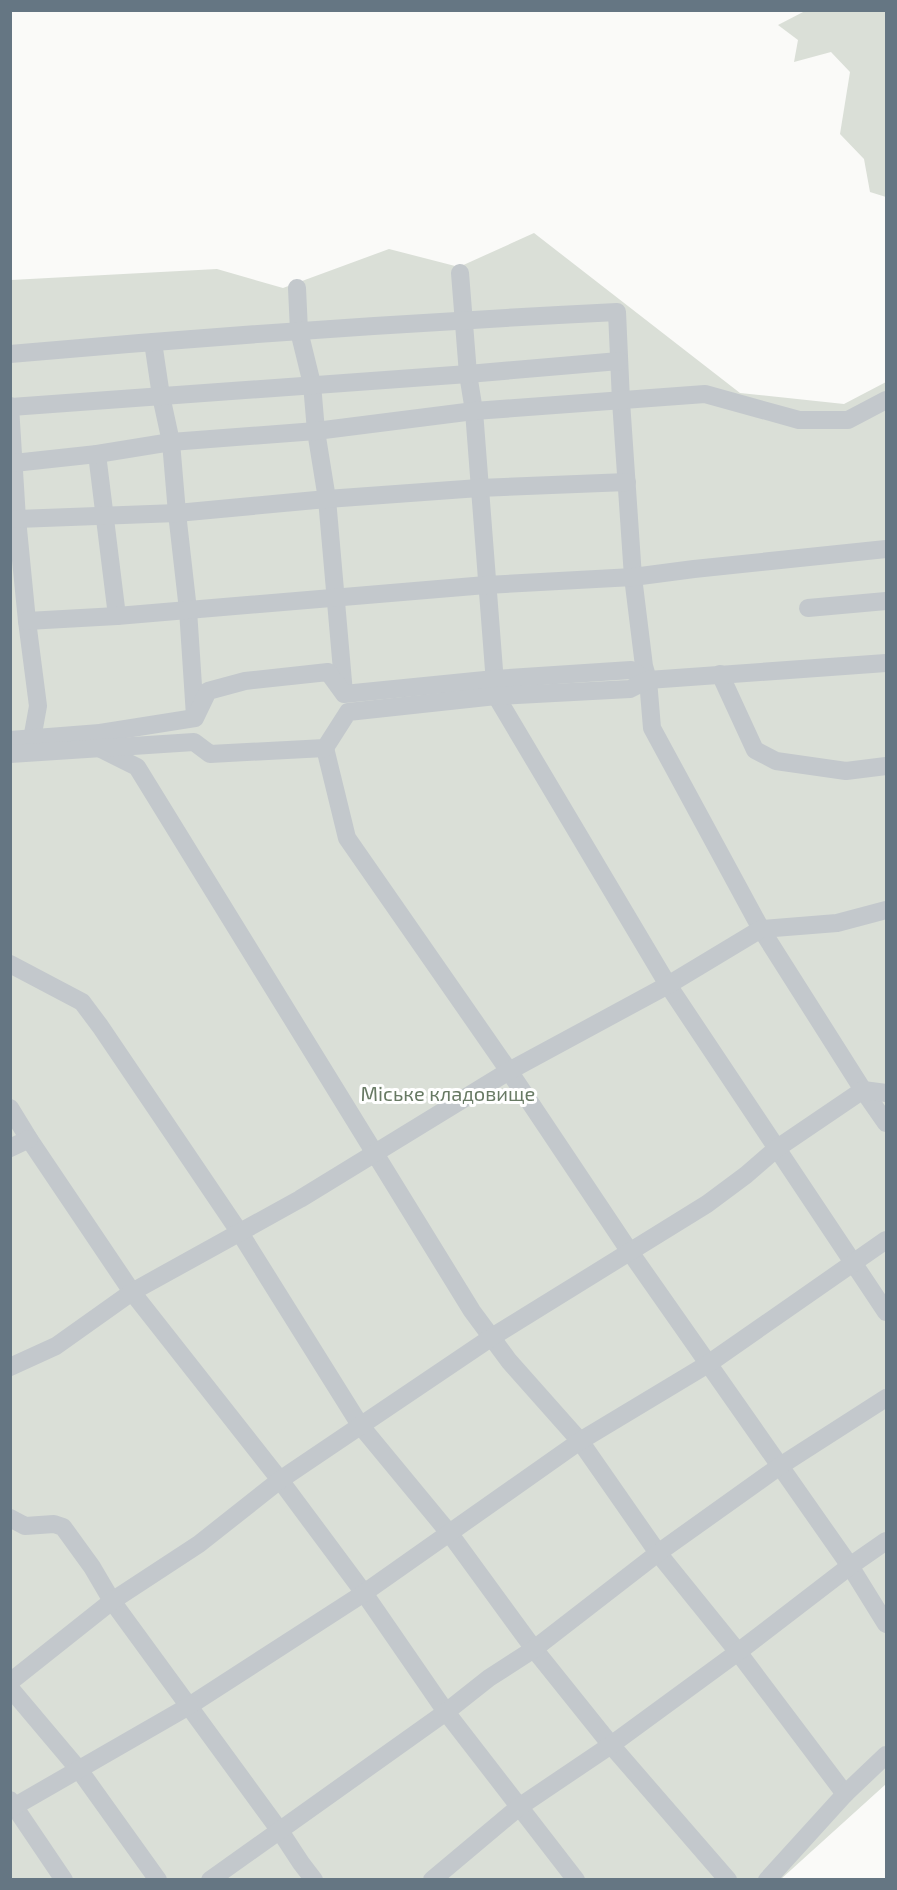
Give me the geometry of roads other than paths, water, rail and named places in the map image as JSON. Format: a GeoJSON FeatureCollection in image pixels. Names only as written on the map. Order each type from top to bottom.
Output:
{"type":"FeatureCollection","features":[{"type":"Feature","properties":{"kind":"street"},"geometry":{"type":"LineString","coordinates":[[460,273],[468,374],[474,411],[495,687],[668,985],[886,1312]]}},
{"type":"Feature","properties":{"kind":"street"},"geometry":{"type":"LineString","coordinates":[[297,288],[299,331],[312,384],[316,431],[327,499],[346,703],[325,748],[347,838],[509,1071],[630,1252],[850,1566],[886,1624]]}},
{"type":"Feature","properties":{"kind":"street"},"geometry":{"type":"LineString","coordinates":[[10,354],[299,331],[617,312],[633,577],[644,666],[648,680],[652,728],[761,929],[886,1123]]}},
{"type":"Feature","properties":{"kind":"street"},"geometry":{"type":"LineString","coordinates":[[153,342],[171,442],[188,610],[195,718],[194,742]]}},
{"type":"Feature","properties":{"kind":"street"},"geometry":{"type":"LineString","coordinates":[[32,739],[38,705],[17,519],[10,406],[468,374],[619,361]]}},
{"type":"Feature","properties":{"kind":"street"},"geometry":{"type":"LineString","coordinates":[[14,463],[98,454],[171,442],[316,431],[474,411],[705,393],[799,420],[848,420],[886,400]]}},
{"type":"Feature","properties":{"kind":"street"},"geometry":{"type":"LineString","coordinates":[[98,454],[117,616]]}},
{"type":"Feature","properties":{"kind":"street"},"geometry":{"type":"LineString","coordinates":[[17,519],[177,513],[479,488],[627,482]]}},
{"type":"Feature","properties":{"kind":"street"},"geometry":{"type":"LineString","coordinates":[[27,621],[117,616],[486,585],[633,577],[886,549]]}},
{"type":"Feature","properties":{"kind":"street"},"geometry":{"type":"LineString","coordinates":[[808,608],[886,601]]}},
{"type":"Feature","properties":{"kind":"street"},"geometry":{"type":"LineString","coordinates":[[346,703],[631,670],[648,680],[886,663]]}},
{"type":"Feature","properties":{"kind":"street"},"geometry":{"type":"LineString","coordinates":[[195,718],[208,691],[245,681],[328,672],[346,703]]}},
{"type":"Feature","properties":{"kind":"street"},"geometry":{"type":"LineString","coordinates":[[720,674],[755,750],[776,761],[846,771],[886,766]]}},
{"type":"Feature","properties":{"kind":"street"},"geometry":{"type":"LineString","coordinates":[[10,754],[100,740],[195,718]]}},
{"type":"Feature","properties":{"kind":"street"},"geometry":{"type":"LineString","coordinates":[[10,740],[194,742],[210,754],[325,748]]}},
{"type":"Feature","properties":{"kind":"street"},"geometry":{"type":"LineString","coordinates":[[100,740],[137,767],[472,1311],[509,1361],[580,1441],[658,1553],[738,1652],[845,1794]]}},
{"type":"Feature","properties":{"kind":"street"},"geometry":{"type":"LineString","coordinates":[[10,1366],[56,1346],[132,1292],[300,1199],[509,1071],[668,985],[761,929],[837,923],[886,910]]}},
{"type":"Feature","properties":{"kind":"street"},"geometry":{"type":"LineString","coordinates":[[10,964],[82,1002],[240,1233],[360,1425],[450,1534],[534,1649],[611,1745],[728,1880]]}},
{"type":"Feature","properties":{"kind":"street"},"geometry":{"type":"LineString","coordinates":[[10,1682],[112,1601],[200,1544],[280,1480],[360,1425],[492,1337],[707,1204],[776,1149],[863,1090],[886,1093]]}},
{"type":"Feature","properties":{"kind":"street"},"geometry":{"type":"LineString","coordinates":[[10,1108],[28,1139],[132,1292],[280,1480],[364,1593],[446,1712],[576,1880]]}},
{"type":"Feature","properties":{"kind":"street"},"geometry":{"type":"LineString","coordinates":[[10,1148],[28,1139]]}},
{"type":"Feature","properties":{"kind":"street"},"geometry":{"type":"LineString","coordinates":[[64,1880],[12,1805],[80,1770],[189,1706],[364,1593],[580,1441],[708,1364],[886,1240]]}},
{"type":"Feature","properties":{"kind":"street"},"geometry":{"type":"LineString","coordinates":[[210,1880],[446,1712],[489,1678],[534,1649],[658,1553],[780,1466],[886,1398]]}},
{"type":"Feature","properties":{"kind":"street"},"geometry":{"type":"LineString","coordinates":[[10,1518],[26,1526],[54,1524],[63,1527],[92,1567],[112,1601],[314,1880]]}},
{"type":"Feature","properties":{"kind":"street"},"geometry":{"type":"LineString","coordinates":[[432,1880],[519,1806],[611,1745],[886,1541]]}},
{"type":"Feature","properties":{"kind":"street"},"geometry":{"type":"LineString","coordinates":[[10,1688],[80,1770],[158,1880]]}},
{"type":"Feature","properties":{"kind":"street"},"geometry":{"type":"LineString","coordinates":[[767,1880],[845,1794],[886,1755]]}},
{"type":"Feature","properties":{"kind":"park label","name":"Міське кладовище"},"geometry":{"type":"Point","coordinates":[448,1094]}}]}
